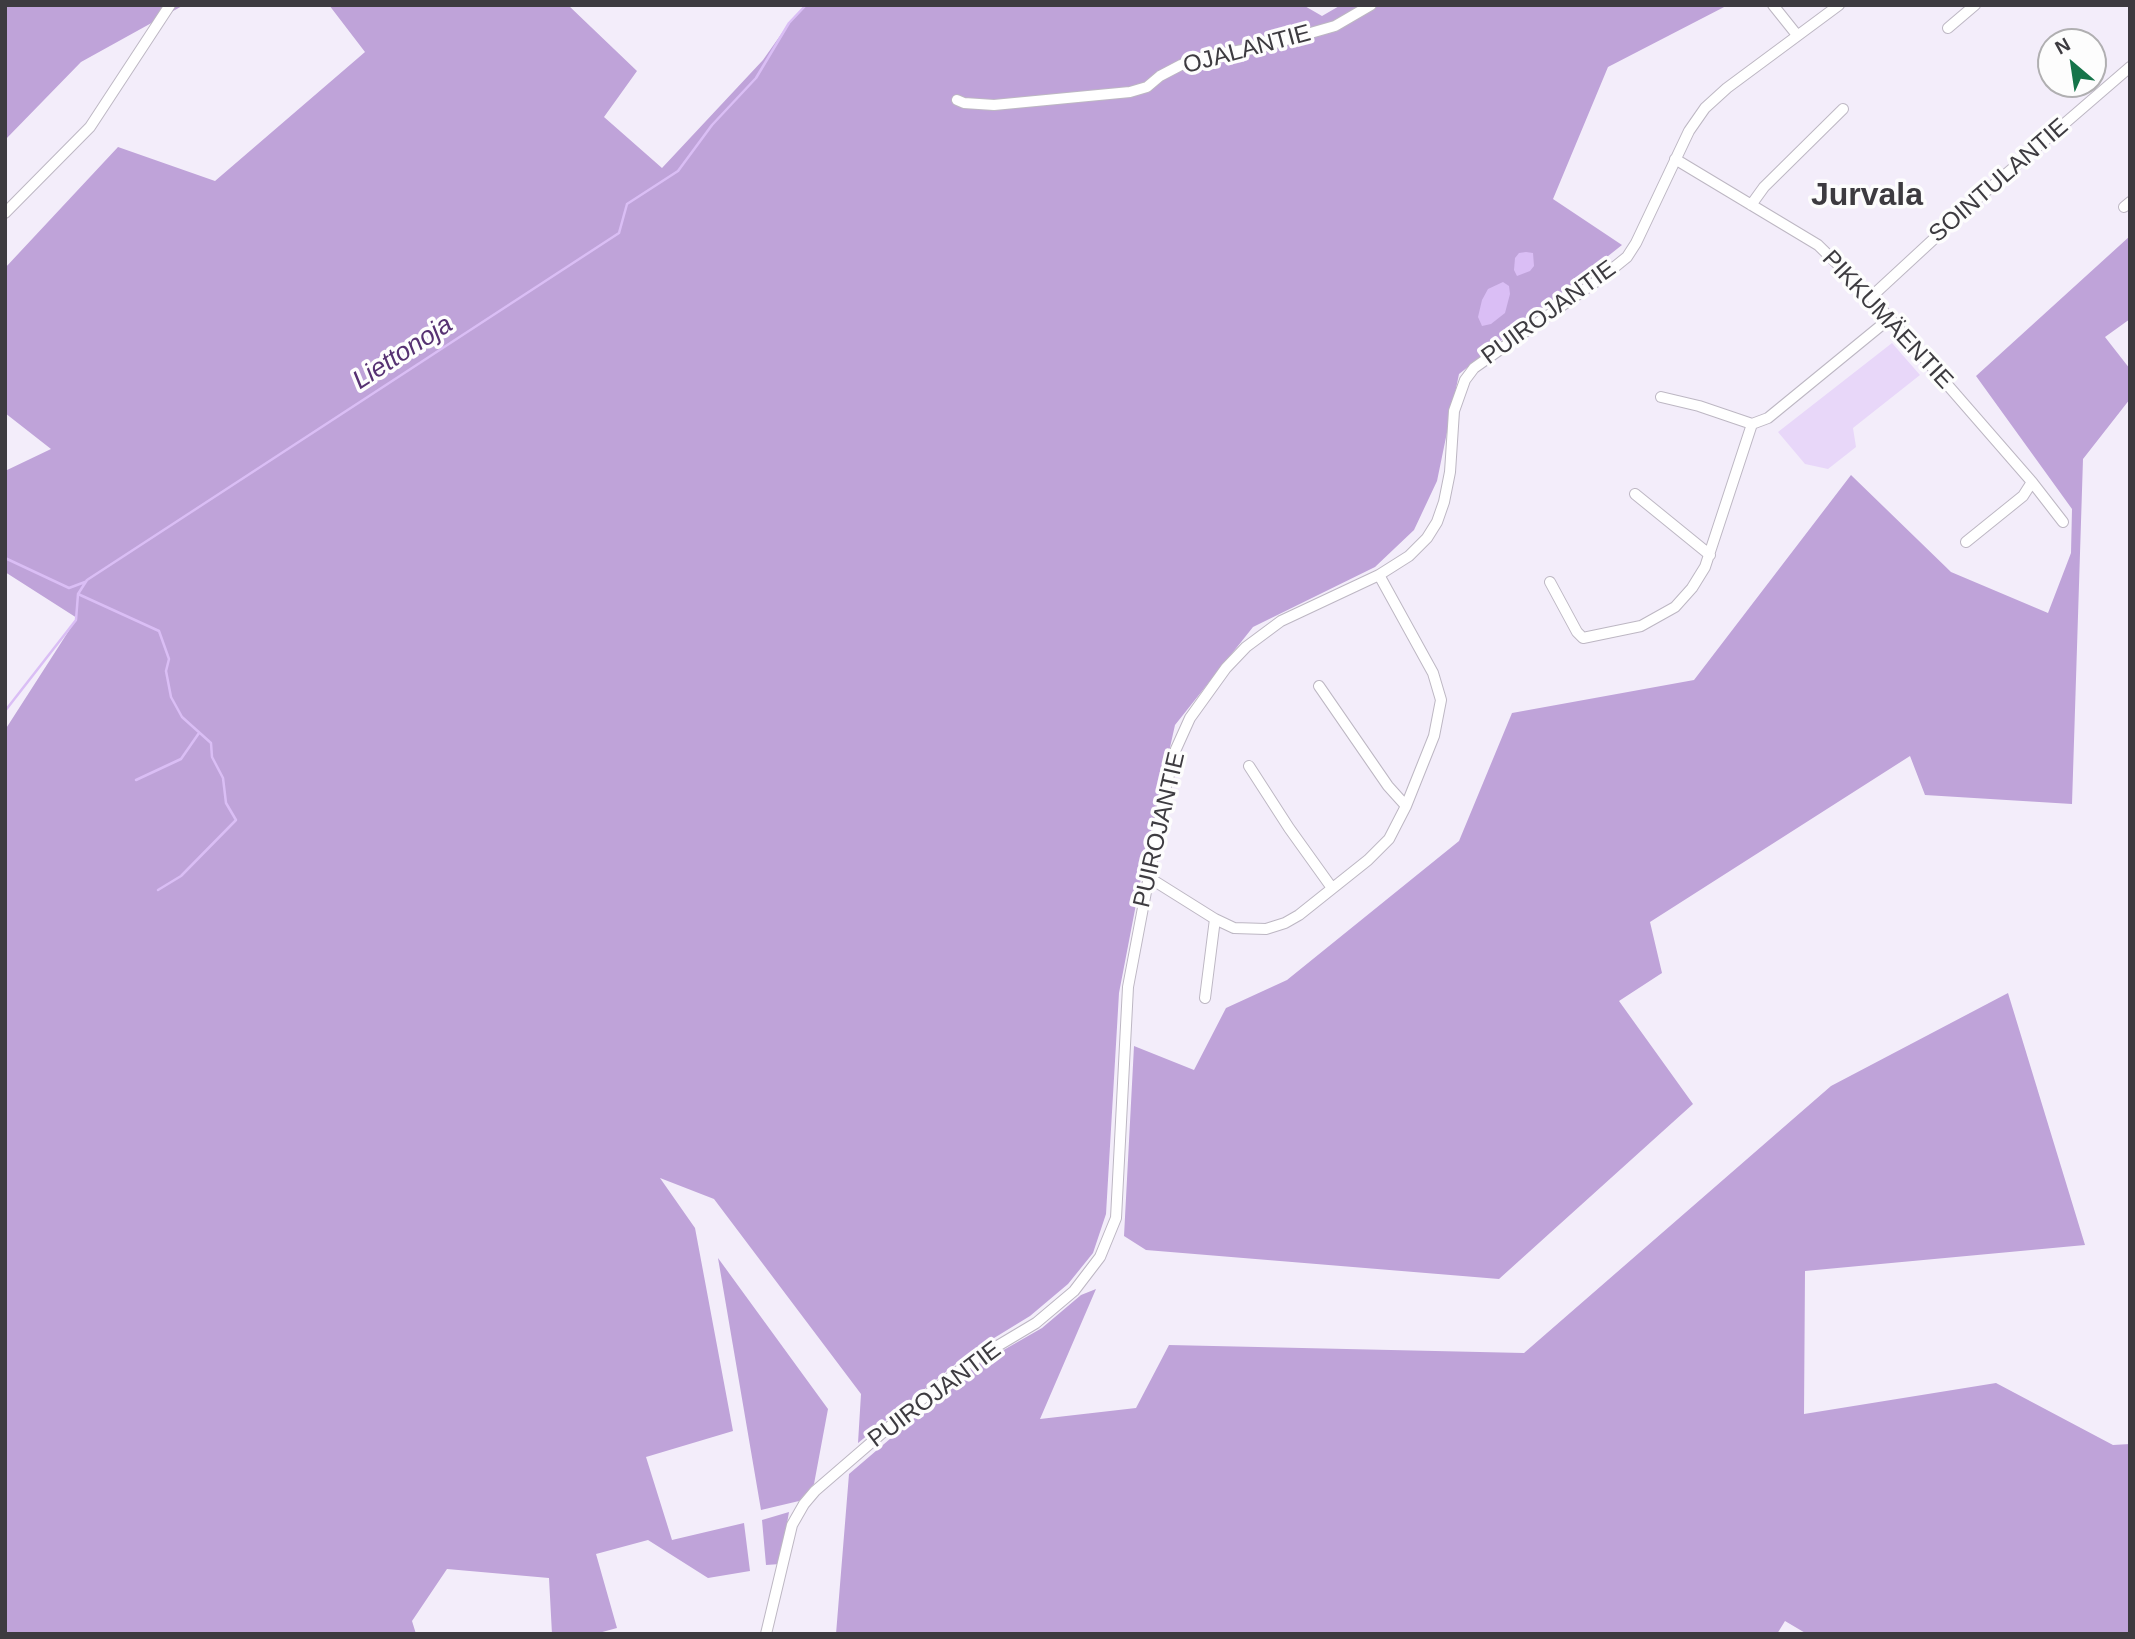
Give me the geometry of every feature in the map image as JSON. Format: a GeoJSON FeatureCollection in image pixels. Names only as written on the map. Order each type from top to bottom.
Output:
{"type":"FeatureCollection","features":[{"type":"Feature","properties":{"kind":"street"},"geometry":{"type":"LineString","coordinates":[[5,214],[90,127],[170,5]]}},
{"type":"Feature","properties":{"kind":"street","name":"OJALANTIE"},"geometry":{"type":"LineString","coordinates":[[957,100],[994,105],[1130,92],[1147,87],[1160,76],[1181,65],[1204,57],[1265,46],[1335,26],[1371,5]]}},
{"type":"Feature","properties":{"kind":"street"},"geometry":{"type":"LineString","coordinates":[[1773,5],[1797,35]]}},
{"type":"Feature","properties":{"kind":"street","name":"PUIROJANTIE"},"geometry":{"type":"LineString","coordinates":[[765,1634],[792,1525],[797,1513],[810,1497],[917,1403],[969,1363],[1036,1323],[1074,1291],[1100,1257],[1116,1218],[1128,987],[1166,786],[1176,749],[1189,718],[1246,647],[1281,621],[1379,575],[1409,556],[1427,538],[1437,522],[1444,502],[1450,472],[1454,411],[1465,380],[1474,368],[1627,257],[1689,131],[1705,108],[1727,88],[1839,5]]}},
{"type":"Feature","properties":{"kind":"street"},"geometry":{"type":"LineString","coordinates":[[1948,28],[1975,5]]}},
{"type":"Feature","properties":{"kind":"street","name":"SOINTULANTIE"},"geometry":{"type":"LineString","coordinates":[[1871,297],[1976,200],[2130,67]]}},
{"type":"Feature","properties":{"kind":"street"},"geometry":{"type":"LineString","coordinates":[[1751,205],[1764,187],[1843,109]]}},
{"type":"Feature","properties":{"kind":"street","name":"PIKKUMÄENTIE"},"geometry":{"type":"LineString","coordinates":[[1675,159],[1818,245],[1871,297],[2032,482],[2063,522]]}},
{"type":"Feature","properties":{"kind":"street"},"geometry":{"type":"LineString","coordinates":[[1661,397],[1699,406],[1752,424],[1768,418],[1889,319]]}},
{"type":"Feature","properties":{"kind":"street"},"geometry":{"type":"LineString","coordinates":[[1550,582],[1577,632],[1584,638],[1641,626],[1675,607],[1692,588],[1710,555],[1752,424]]}},
{"type":"Feature","properties":{"kind":"street"},"geometry":{"type":"LineString","coordinates":[[1966,542],[2023,496],[2032,482]]}},
{"type":"Feature","properties":{"kind":"street"},"geometry":{"type":"LineString","coordinates":[[1635,494],[1710,555]]}},
{"type":"Feature","properties":{"kind":"street"},"geometry":{"type":"LineString","coordinates":[[1148,877],[1214,919],[1234,928],[1266,929],[1299,915],[1389,839],[1406,806],[1434,736],[1441,700],[1433,673],[1379,575]]}},
{"type":"Feature","properties":{"kind":"street"},"geometry":{"type":"LineString","coordinates":[[1319,687],[1388,786],[1406,806]]}},
{"type":"Feature","properties":{"kind":"street"},"geometry":{"type":"LineString","coordinates":[[1249,766],[1332,888]]}},
{"type":"Feature","properties":{"kind":"street"},"geometry":{"type":"LineString","coordinates":[[1205,998],[1214,919]]}},
{"type":"Feature","properties":{"kind":"shaded area"},"geometry":{"type":"Polygon","coordinates":[[[5,5],[184,5],[81,62],[5,140],[5,5]]]}},
{"type":"Feature","properties":{"kind":"shaded area"},"geometry":{"type":"Polygon","coordinates":[[[329,5],[568,5],[637,71],[604,117],[662,168],[763,60],[789,23],[807,5],[1303,5],[1322,16],[1341,5],[1728,5],[1608,67],[1553,199],[1622,245],[1459,374],[1437,481],[1414,530],[1375,567],[1253,627],[1175,725],[1119,993],[1106,1214],[1093,1253],[1068,1284],[1030,1316],[968,1354],[858,1443],[861,1394],[714,1199],[660,1178],[695,1228],[733,1431],[646,1457],[672,1540],[744,1523],[750,1571],[708,1578],[648,1540],[596,1554],[617,1628],[595,1634],[552,1634],[549,1578],[447,1569],[412,1621],[416,1634],[5,1634],[5,730],[77,618],[5,572],[5,471],[51,449],[5,413],[5,268],[118,147],[215,181],[365,52],[329,5]]]}},
{"type":"Feature","properties":{"kind":"shaded area"},"geometry":{"type":"Polygon","coordinates":[[[2130,236],[2130,319],[2105,337],[2130,369],[2130,399],[2083,459],[2072,804],[1925,795],[1910,756],[1650,922],[1662,973],[1619,1001],[1693,1104],[1499,1279],[1146,1250],[1124,1236],[1134,1046],[1194,1070],[1226,1008],[1287,980],[1459,841],[1512,713],[1694,680],[1851,475],[1951,572],[2048,613],[2071,553],[2072,509],[1976,376],[2130,236]]]}},
{"type":"Feature","properties":{"kind":"shaded area"},"geometry":{"type":"Polygon","coordinates":[[[1519,253],[1533,253],[1534,266],[1530,271],[1517,276],[1514,270],[1515,258],[1519,253]]]}},
{"type":"Feature","properties":{"kind":"shaded area"},"geometry":{"type":"Polygon","coordinates":[[[1503,282],[1509,286],[1510,294],[1505,313],[1491,324],[1482,326],[1478,317],[1482,300],[1488,289],[1503,282]]]}},
{"type":"Feature","properties":{"kind":"shaded area"},"geometry":{"type":"Polygon","coordinates":[[[1892,343],[1920,375],[1853,428],[1856,447],[1828,469],[1805,464],[1778,432],[1892,343]]]}},
{"type":"Feature","properties":{"kind":"shaded area"},"geometry":{"type":"Polygon","coordinates":[[[2008,993],[2085,1245],[1805,1271],[1804,1414],[1996,1383],[2113,1445],[2130,1444],[2130,1634],[1807,1634],[1785,1621],[1777,1634],[836,1634],[849,1474],[974,1367],[1042,1328],[1081,1295],[1096,1289],[1040,1419],[1136,1408],[1169,1345],[1524,1353],[1831,1086],[2008,993]]]}},
{"type":"Feature","properties":{"kind":"shaded area"},"geometry":{"type":"Polygon","coordinates":[[[718,1258],[828,1409],[814,1484],[799,1501],[761,1510],[718,1258]]]}},
{"type":"Feature","properties":{"kind":"shaded area"},"geometry":{"type":"Polygon","coordinates":[[[789,1512],[780,1564],[766,1565],[762,1520],[789,1512]]]}},
{"type":"Feature","properties":{"kind":"waterway","name":"Liettonoja"},"geometry":{"type":"LineString","coordinates":[[5,711],[76,620],[78,594],[87,580],[619,233],[627,204],[678,171],[712,125],[756,78],[789,23],[806,5]]}},
{"type":"Feature","properties":{"kind":"waterway"},"geometry":{"type":"LineString","coordinates":[[5,558],[69,588],[85,582]]}},
{"type":"Feature","properties":{"kind":"waterway"},"geometry":{"type":"LineString","coordinates":[[78,594],[159,631],[169,659],[166,671],[171,697],[182,717],[211,743],[212,757],[223,778],[226,803],[236,820],[181,876],[158,890]]}},
{"type":"Feature","properties":{"kind":"waterway"},"geometry":{"type":"LineString","coordinates":[[136,780],[181,759],[199,733]]}},
{"type":"Feature","properties":{"kind":"district","name":"Jurvala"},"geometry":{"type":"Point","coordinates":[1867,196]}}]}
